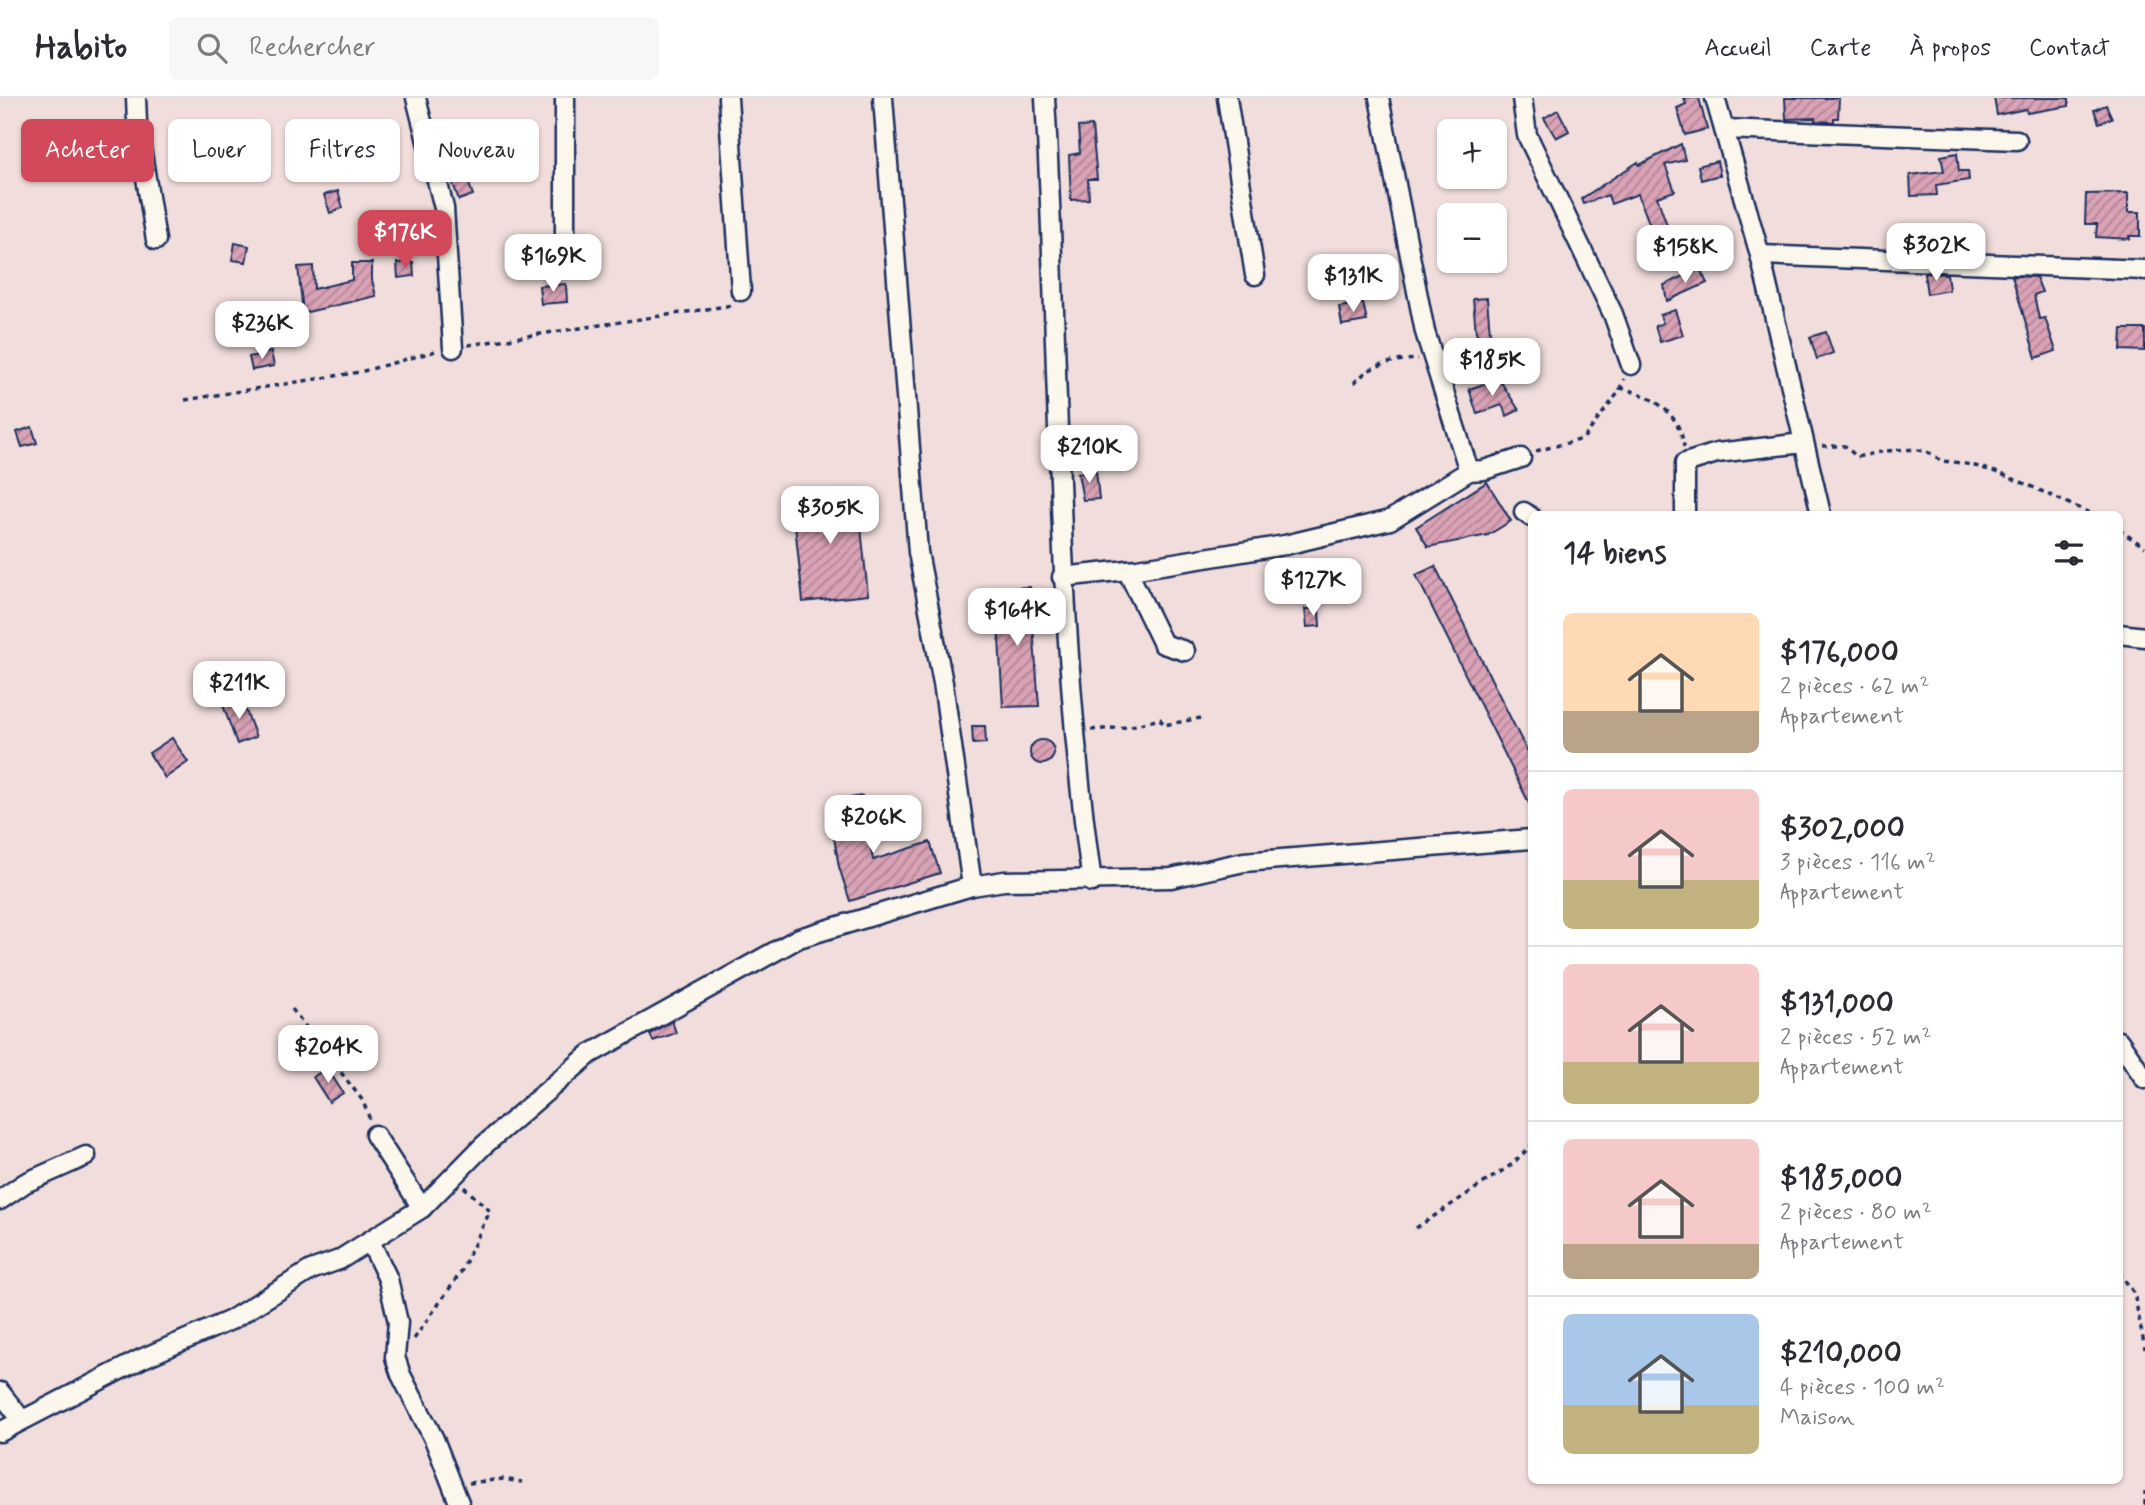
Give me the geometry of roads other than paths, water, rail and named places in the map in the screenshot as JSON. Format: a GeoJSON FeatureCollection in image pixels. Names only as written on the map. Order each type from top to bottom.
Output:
{"type":"FeatureCollection","features":[{"type":"Feature","properties":{"kind":"street"},"geometry":{"type":"LineString","coordinates":[[136,98],[136,122],[156,240]]}},
{"type":"Feature","properties":{"kind":"street"},"geometry":{"type":"LineString","coordinates":[[416,98],[444,208],[453,348]]}},
{"type":"Feature","properties":{"kind":"street"},"geometry":{"type":"LineString","coordinates":[[565,98],[565,252]]}},
{"type":"Feature","properties":{"kind":"street"},"geometry":{"type":"LineString","coordinates":[[728,98],[741,291]]}},
{"type":"Feature","properties":{"kind":"street"},"geometry":{"type":"LineString","coordinates":[[883,98],[918,552],[943,683],[972,886]]}},
{"type":"Feature","properties":{"kind":"street"},"geometry":{"type":"LineString","coordinates":[[1045,98],[1054,256],[1062,577],[1080,801],[1092,882]]}},
{"type":"Feature","properties":{"kind":"street"},"geometry":{"type":"LineString","coordinates":[[1227,98],[1255,275]]}},
{"type":"Feature","properties":{"kind":"street"},"geometry":{"type":"LineString","coordinates":[[1379,98],[1424,331],[1469,471]]}},
{"type":"Feature","properties":{"kind":"street"},"geometry":{"type":"LineString","coordinates":[[1522,98],[1527,135],[1613,314],[1631,365]]}},
{"type":"Feature","properties":{"kind":"street"},"geometry":{"type":"LineString","coordinates":[[1714,98],[1760,255],[1820,511]]}},
{"type":"Feature","properties":{"kind":"street"},"geometry":{"type":"LineString","coordinates":[[1724,129],[2017,140]]}},
{"type":"Feature","properties":{"kind":"street"},"geometry":{"type":"LineString","coordinates":[[1760,255],[2145,270]]}},
{"type":"Feature","properties":{"kind":"street"},"geometry":{"type":"LineString","coordinates":[[1685,511],[1685,463],[1717,453],[1803,445]]}},
{"type":"Feature","properties":{"kind":"street"},"geometry":{"type":"LineString","coordinates":[[1062,577],[1127,570],[1286,545],[1390,520],[1469,471],[1484,470],[1521,458]]}},
{"type":"Feature","properties":{"kind":"street"},"geometry":{"type":"LineString","coordinates":[[1127,570],[1163,643],[1185,651]]}},
{"type":"Feature","properties":{"kind":"street"},"geometry":{"type":"LineString","coordinates":[[2123,634],[2145,637]]}},
{"type":"Feature","properties":{"kind":"street"},"geometry":{"type":"LineString","coordinates":[[0,1432],[141,1359],[231,1320],[311,1270],[339,1261],[422,1208],[445,1188],[452,1177],[590,1054],[799,938],[972,886],[1004,881],[1092,882],[1171,878],[1244,862],[1528,839]]}},
{"type":"Feature","properties":{"kind":"street"},"geometry":{"type":"LineString","coordinates":[[2123,1047],[2145,1079]]}},
{"type":"Feature","properties":{"kind":"street"},"geometry":{"type":"LineString","coordinates":[[376,1135],[422,1208]]}},
{"type":"Feature","properties":{"kind":"street"},"geometry":{"type":"LineString","coordinates":[[0,1200],[25,1183],[86,1156]]}},
{"type":"Feature","properties":{"kind":"street"},"geometry":{"type":"LineString","coordinates":[[370,1241],[388,1279],[398,1322],[395,1357],[401,1375],[434,1438],[460,1505]]}},
{"type":"Feature","properties":{"kind":"street"},"geometry":{"type":"LineString","coordinates":[[0,1392],[22,1420]]}}]}
